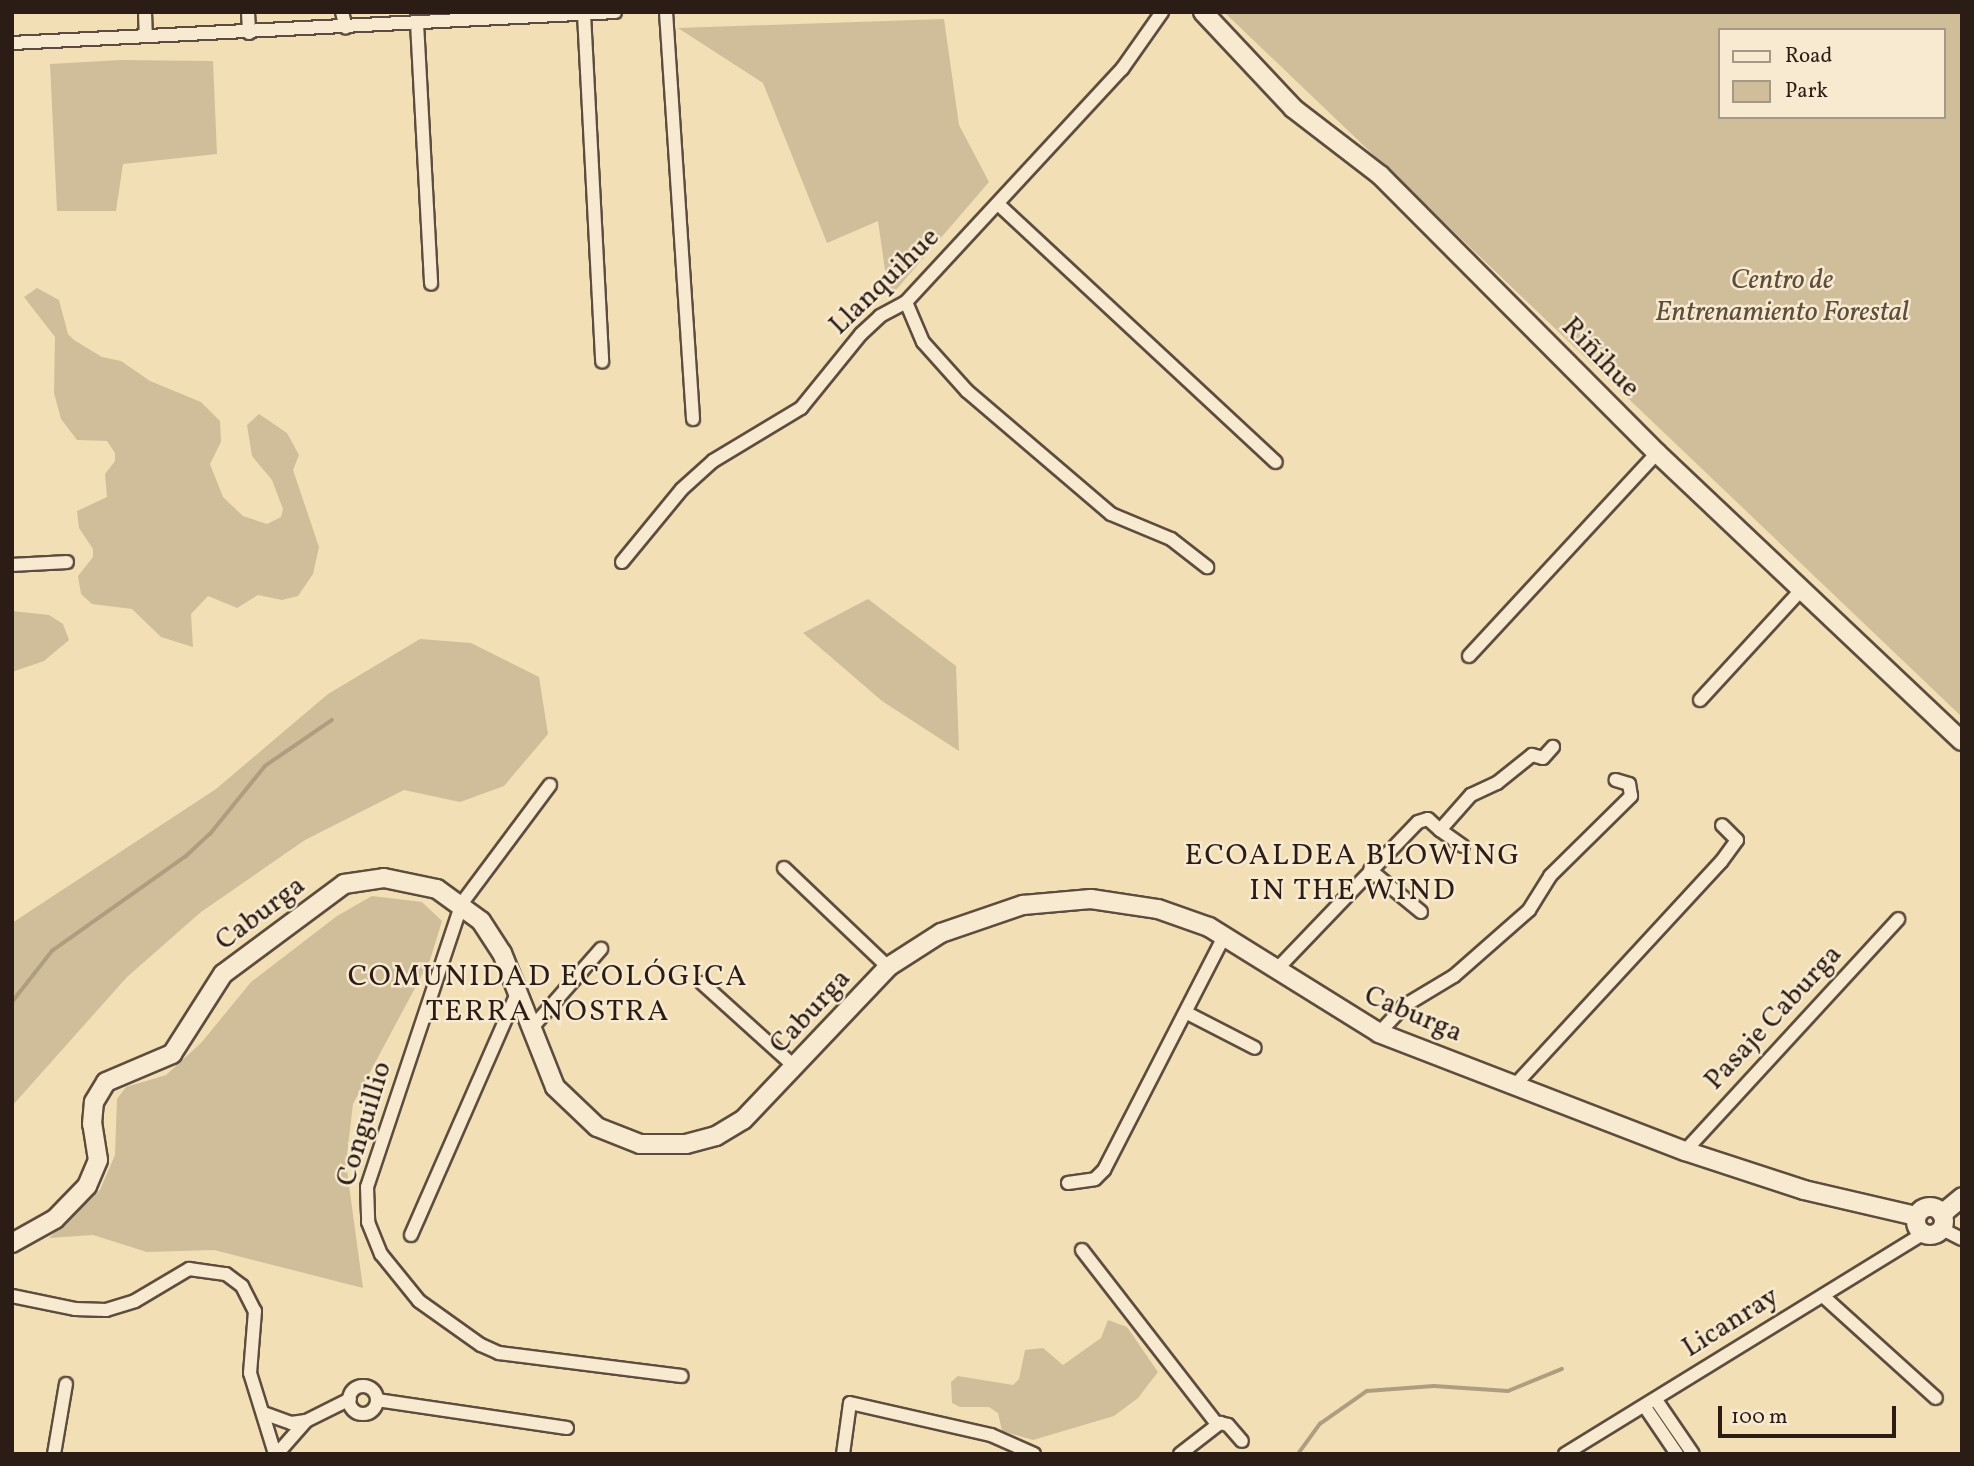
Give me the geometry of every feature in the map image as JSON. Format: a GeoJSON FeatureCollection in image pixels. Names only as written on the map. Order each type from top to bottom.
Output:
{"type":"FeatureCollection","features":[{"type":"Feature","properties":{"kind":"street"},"geometry":{"type":"LineString","coordinates":[[145,12],[146,36]]}},
{"type":"Feature","properties":{"kind":"street"},"geometry":{"type":"LineString","coordinates":[[248,12],[249,33]]}},
{"type":"Feature","properties":{"kind":"street"},"geometry":{"type":"LineString","coordinates":[[342,12],[346,28]]}},
{"type":"Feature","properties":{"kind":"street"},"geometry":{"type":"LineString","coordinates":[[12,43],[346,28],[502,15],[615,12]]}},
{"type":"Feature","properties":{"kind":"street"},"geometry":{"type":"LineString","coordinates":[[666,12],[693,419]]}},
{"type":"Feature","properties":{"kind":"street","name":"Llanquihue"},"geometry":{"type":"LineString","coordinates":[[622,562],[682,489],[713,461],[801,408],[861,334],[906,302],[1122,69],[1162,12]]}},
{"type":"Feature","properties":{"kind":"street","name":"Riñihue"},"geometry":{"type":"LineString","coordinates":[[1203,12],[1293,108],[1380,175],[1657,453],[1962,741]]}},
{"type":"Feature","properties":{"kind":"street"},"geometry":{"type":"LineString","coordinates":[[589,13],[602,362]]}},
{"type":"Feature","properties":{"kind":"street"},"geometry":{"type":"LineString","coordinates":[[417,23],[431,284]]}},
{"type":"Feature","properties":{"kind":"street"},"geometry":{"type":"LineString","coordinates":[[998,204],[1276,462]]}},
{"type":"Feature","properties":{"kind":"street"},"geometry":{"type":"LineString","coordinates":[[906,302],[923,342],[967,391],[1111,514],[1171,539],[1207,567]]}},
{"type":"Feature","properties":{"kind":"street"},"geometry":{"type":"LineString","coordinates":[[1469,656],[1657,453]]}},
{"type":"Feature","properties":{"kind":"street"},"geometry":{"type":"LineString","coordinates":[[12,565],[67,562]]}},
{"type":"Feature","properties":{"kind":"street"},"geometry":{"type":"LineString","coordinates":[[1700,700],[1802,589]]}},
{"type":"Feature","properties":{"kind":"street"},"geometry":{"type":"LineString","coordinates":[[1440,830],[1471,795],[1497,783],[1532,755],[1544,758],[1553,747]]}},
{"type":"Feature","properties":{"kind":"street"},"geometry":{"type":"LineString","coordinates":[[1379,1033],[1404,1006],[1454,976],[1529,909],[1550,876],[1631,796],[1629,784],[1616,780]]}},
{"type":"Feature","properties":{"kind":"street","name":"Conguillio"},"geometry":{"type":"LineString","coordinates":[[550,785],[462,903],[367,1187],[366,1210],[375,1243],[419,1301],[481,1345],[499,1353],[682,1376]]}},
{"type":"Feature","properties":{"kind":"street"},"geometry":{"type":"LineString","coordinates":[[1278,968],[1418,822],[1428,819],[1463,846]]}},
{"type":"Feature","properties":{"kind":"street"},"geometry":{"type":"LineString","coordinates":[[1516,1085],[1721,862],[1737,840],[1722,825]]}},
{"type":"Feature","properties":{"kind":"street"},"geometry":{"type":"LineString","coordinates":[[784,868],[888,967]]}},
{"type":"Feature","properties":{"kind":"street"},"geometry":{"type":"LineString","coordinates":[[1370,870],[1421,912]]}},
{"type":"Feature","properties":{"kind":"street","name":"Caburga"},"geometry":{"type":"LineString","coordinates":[[12,1242],[55,1219],[87,1186],[98,1160],[92,1124],[100,1088],[116,1076],[172,1054],[223,974],[344,884],[398,878],[437,889],[462,903],[496,941],[555,1087],[573,1109],[597,1127],[640,1143],[686,1144],[723,1132],[743,1120],[888,967],[960,924],[1046,901],[1136,904],[1175,914],[1225,935],[1278,968],[1345,1016],[1379,1033],[1685,1151],[1804,1190],[1916,1216],[1930,1207],[1942,1221]]}},
{"type":"Feature","properties":{"kind":"street","name":"Pasaje Caburga"},"geometry":{"type":"LineString","coordinates":[[1685,1151],[1898,919]]}},
{"type":"Feature","properties":{"kind":"street"},"geometry":{"type":"LineString","coordinates":[[1068,1183],[1095,1179],[1104,1170],[1225,935]]}},
{"type":"Feature","properties":{"kind":"street"},"geometry":{"type":"LineString","coordinates":[[530,1030],[601,949]]}},
{"type":"Feature","properties":{"kind":"street"},"geometry":{"type":"LineString","coordinates":[[702,984],[795,1068]]}},
{"type":"Feature","properties":{"kind":"street"},"geometry":{"type":"LineString","coordinates":[[411,1235],[517,995]]}},
{"type":"Feature","properties":{"kind":"street"},"geometry":{"type":"LineString","coordinates":[[1187,1013],[1255,1048]]}},
{"type":"Feature","properties":{"kind":"street"},"geometry":{"type":"LineString","coordinates":[[1916,1216],[1917,1229],[1923,1234],[1936,1235],[1942,1221],[1962,1197]]}},
{"type":"Feature","properties":{"kind":"street"},"geometry":{"type":"LineString","coordinates":[[1942,1221],[1962,1240]]}},
{"type":"Feature","properties":{"kind":"street","name":"Licanray"},"geometry":{"type":"LineString","coordinates":[[1565,1454],[1651,1404],[1923,1234]]}},
{"type":"Feature","properties":{"kind":"street"},"geometry":{"type":"LineString","coordinates":[[1082,1250],[1217,1424]]}},
{"type":"Feature","properties":{"kind":"street"},"geometry":{"type":"LineString","coordinates":[[12,1284],[17,1297],[75,1309],[106,1310],[135,1301],[189,1269],[226,1274],[242,1286],[255,1311],[250,1373],[266,1414],[276,1454]]}},
{"type":"Feature","properties":{"kind":"street"},"geometry":{"type":"LineString","coordinates":[[1823,1296],[1936,1398]]}},
{"type":"Feature","properties":{"kind":"street"},"geometry":{"type":"LineString","coordinates":[[54,1454],[66,1384]]}},
{"type":"Feature","properties":{"kind":"street"},"geometry":{"type":"LineString","coordinates":[[266,1414],[290,1423],[306,1421],[350,1399],[363,1387],[371,1389],[377,1400],[375,1408],[364,1414],[353,1409],[350,1399]]}},
{"type":"Feature","properties":{"kind":"street"},"geometry":{"type":"LineString","coordinates":[[377,1400],[567,1429]]}},
{"type":"Feature","properties":{"kind":"street"},"geometry":{"type":"LineString","coordinates":[[843,1454],[850,1403],[991,1435],[1034,1454]]}},
{"type":"Feature","properties":{"kind":"street"},"geometry":{"type":"LineString","coordinates":[[1651,1404],[1677,1454]]}},
{"type":"Feature","properties":{"kind":"street"},"geometry":{"type":"LineString","coordinates":[[1651,1404],[1693,1454]]}},
{"type":"Feature","properties":{"kind":"street"},"geometry":{"type":"LineString","coordinates":[[276,1454],[306,1421]]}},
{"type":"Feature","properties":{"kind":"street"},"geometry":{"type":"LineString","coordinates":[[1180,1454],[1217,1424],[1228,1425],[1242,1441]]}},
{"type":"Feature","properties":{"kind":"green space","name":"Centro de Entrenamiento Forestal"},"geometry":{"type":"Polygon","coordinates":[[[1224,12],[1962,12],[1962,717],[1224,12]]]}},
{"type":"Feature","properties":{"kind":"green space"},"geometry":{"type":"Polygon","coordinates":[[[944,19],[959,125],[989,182],[889,298],[878,221],[827,243],[763,83],[678,28],[944,19]]]}},
{"type":"Feature","properties":{"kind":"green space"},"geometry":{"type":"Polygon","coordinates":[[[120,60],[213,61],[217,154],[123,164],[116,211],[57,211],[50,64],[120,60]]]}},
{"type":"Feature","properties":{"kind":"green space"},"geometry":{"type":"Polygon","coordinates":[[[37,288],[59,300],[68,334],[74,340],[102,357],[121,361],[150,381],[201,402],[220,421],[221,442],[210,464],[223,497],[243,516],[267,524],[281,517],[283,509],[272,480],[252,456],[247,425],[259,414],[287,433],[299,455],[293,470],[319,547],[313,574],[298,596],[282,600],[258,595],[237,608],[208,596],[191,614],[193,647],[161,637],[132,609],[92,604],[81,594],[78,576],[93,557],[93,549],[79,528],[77,511],[107,497],[105,474],[115,461],[115,453],[107,441],[77,440],[61,419],[54,393],[55,337],[24,297],[37,288]]]}},
{"type":"Feature","properties":{"kind":"green space"},"geometry":{"type":"Polygon","coordinates":[[[868,599],[956,666],[959,751],[882,701],[803,633],[868,599]]]}},
{"type":"Feature","properties":{"kind":"green space"},"geometry":{"type":"Polygon","coordinates":[[[12,611],[49,615],[63,624],[69,640],[44,661],[12,672],[12,611]]]}},
{"type":"Feature","properties":{"kind":"green space"},"geometry":{"type":"Polygon","coordinates":[[[420,639],[471,643],[539,677],[548,734],[504,786],[460,802],[404,790],[305,840],[201,912],[127,977],[12,1106],[12,923],[216,789],[328,694],[420,639]]]}},
{"type":"Feature","properties":{"kind":"green space"},"geometry":{"type":"Polygon","coordinates":[[[372,896],[422,902],[442,921],[430,960],[353,1104],[346,1163],[363,1288],[214,1250],[147,1252],[93,1235],[49,1238],[100,1190],[115,1155],[117,1099],[126,1087],[166,1075],[201,1043],[251,982],[337,916],[372,896]]]}},
{"type":"Feature","properties":{"kind":"green space"},"geometry":{"type":"Polygon","coordinates":[[[1108,1320],[1127,1327],[1158,1372],[1138,1398],[1114,1416],[1033,1440],[1002,1431],[998,1413],[989,1407],[960,1407],[952,1403],[951,1382],[958,1376],[1013,1385],[1019,1379],[1025,1350],[1043,1348],[1063,1365],[1101,1338],[1108,1320]]]}},
{"type":"Feature","properties":{"kind":"waterway"},"geometry":{"type":"LineString","coordinates":[[12,1002],[52,951],[185,857],[210,834],[265,766],[332,720]]}},
{"type":"Feature","properties":{"kind":"waterway"},"geometry":{"type":"LineString","coordinates":[[1298,1454],[1320,1424],[1367,1391],[1434,1386],[1508,1391],[1562,1369]]}},
{"type":"Feature","properties":{"kind":"district","name":"ECOALDEA BLOWING IN THE WIND"},"geometry":{"type":"Point","coordinates":[1353,873]}},
{"type":"Feature","properties":{"kind":"district","name":"COMUNIDAD ECOLÓGICA TERRA NOSTRA"},"geometry":{"type":"Point","coordinates":[548,994]}}]}
